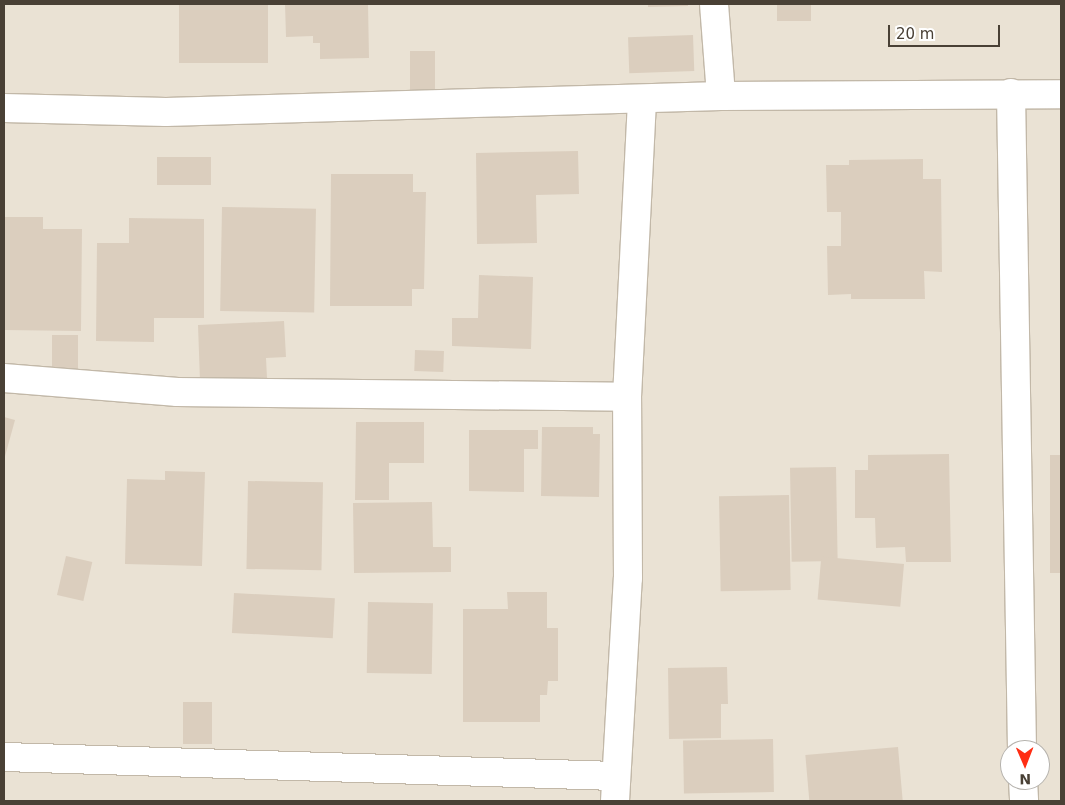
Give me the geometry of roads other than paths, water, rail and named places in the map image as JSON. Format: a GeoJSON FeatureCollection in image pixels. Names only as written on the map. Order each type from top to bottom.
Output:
{"type":"FeatureCollection","features":[{"type":"Feature","properties":{"kind":"street"},"geometry":{"type":"LineString","coordinates":[[714,4],[720,96]]}},
{"type":"Feature","properties":{"kind":"street"},"geometry":{"type":"LineString","coordinates":[[1011,93],[1022,740]]}},
{"type":"Feature","properties":{"kind":"street"},"geometry":{"type":"LineString","coordinates":[[4,108],[166,112],[720,96],[1061,94]]}},
{"type":"Feature","properties":{"kind":"street"},"geometry":{"type":"LineString","coordinates":[[4,757],[616,789],[628,578],[627,397],[642,99]]}},
{"type":"Feature","properties":{"kind":"street"},"geometry":{"type":"LineString","coordinates":[[4,378],[177,392],[627,397]]}}]}
